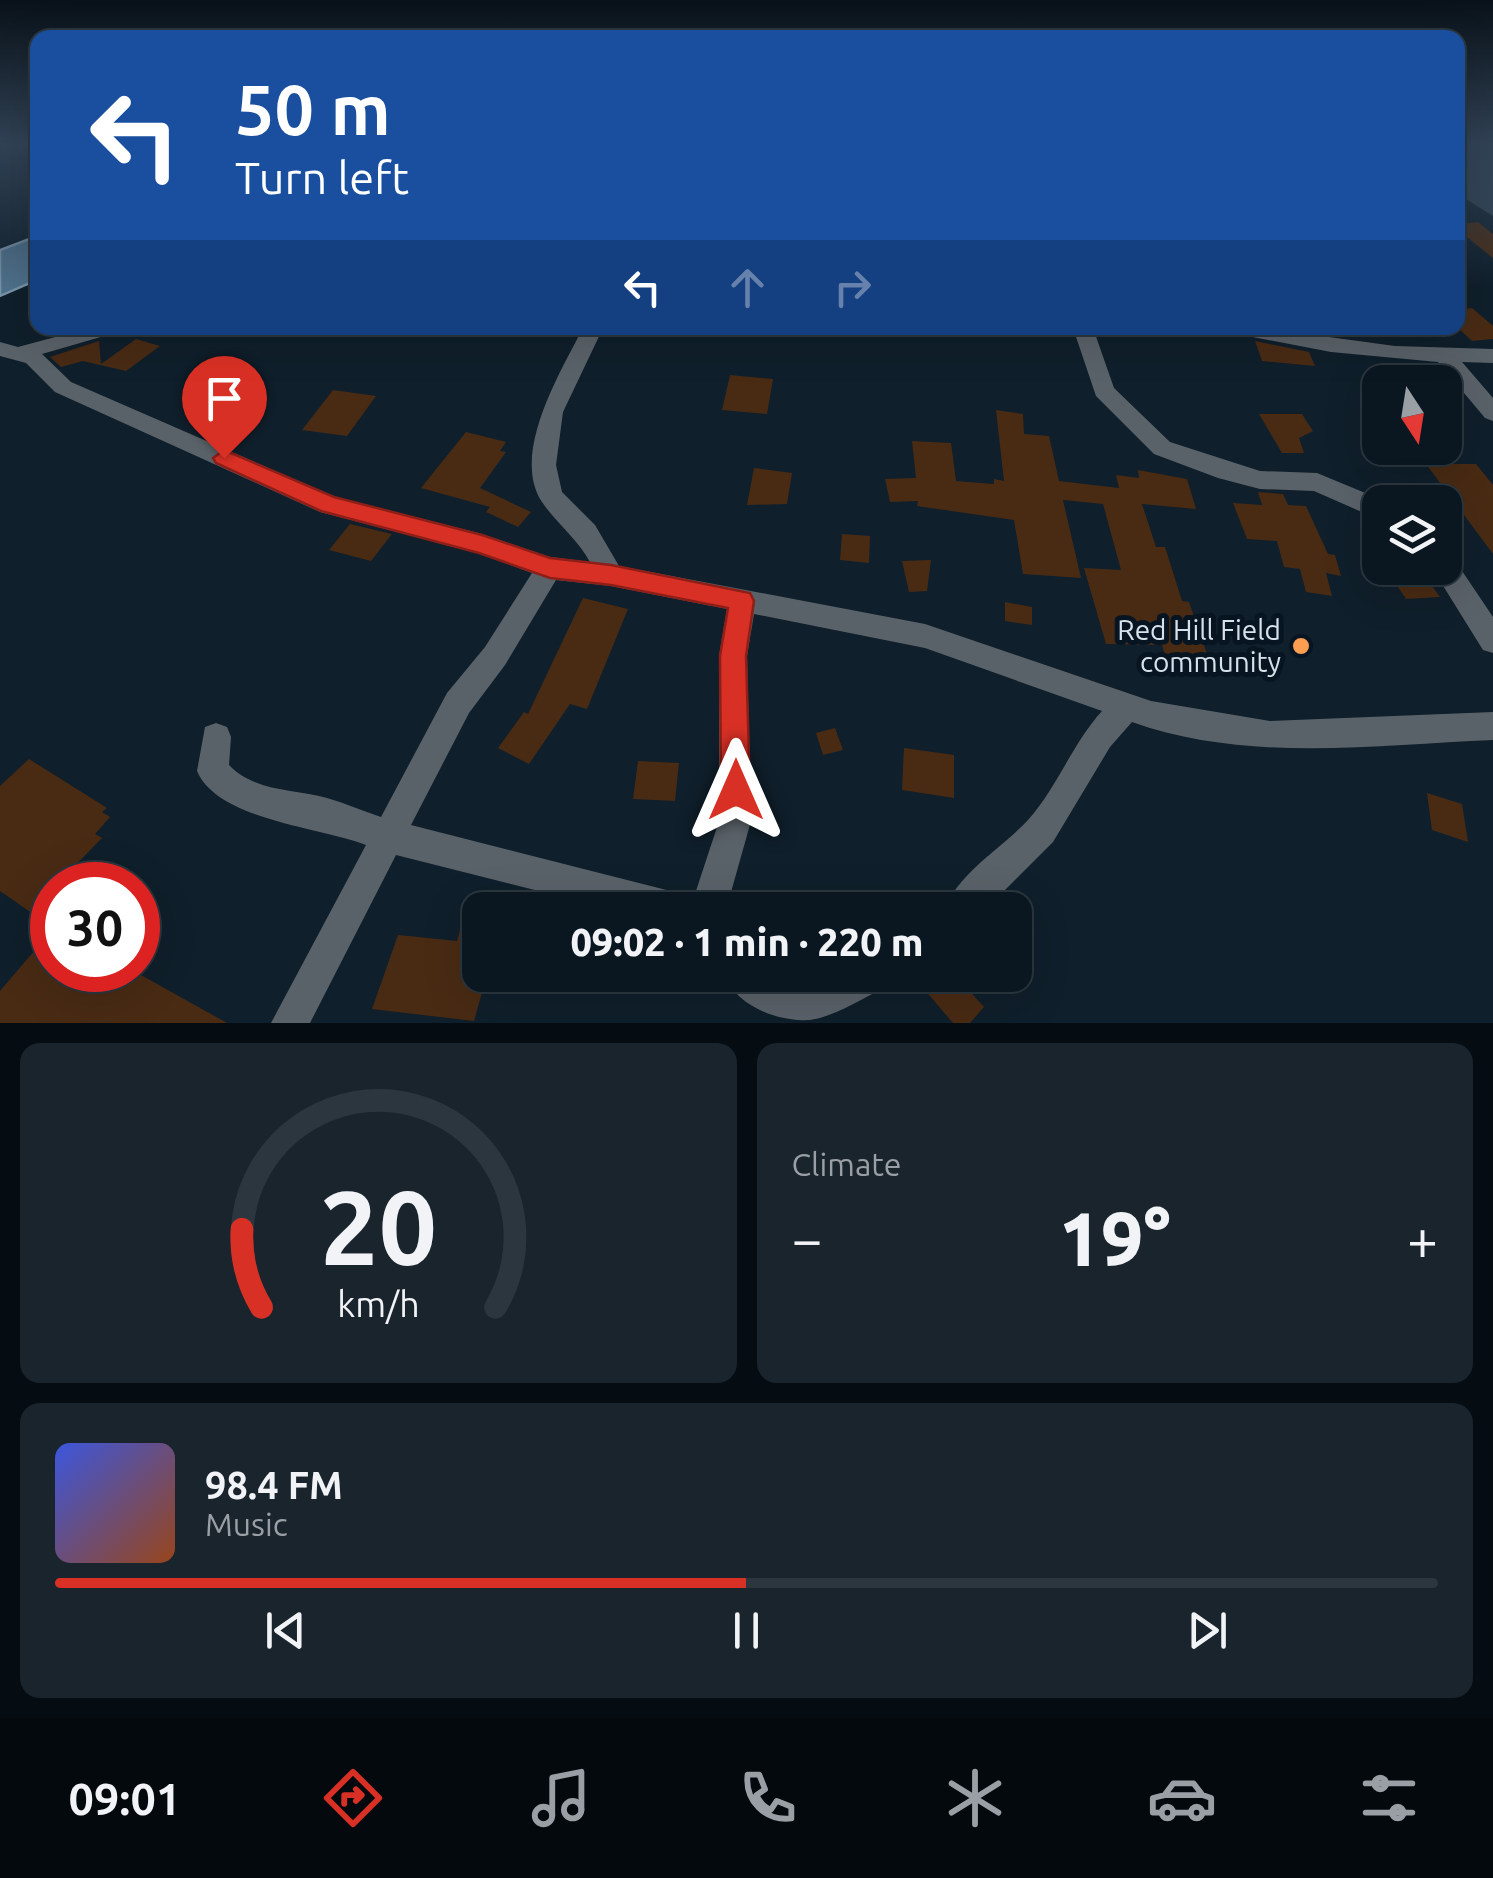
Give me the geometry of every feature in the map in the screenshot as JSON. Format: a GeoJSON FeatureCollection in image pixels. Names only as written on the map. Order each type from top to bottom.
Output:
{"type":"FeatureCollection","features":[{"type":"Feature","properties":{"kind":"street"},"geometry":{"type":"LineString","coordinates":[[9,352],[81,335]]}},
{"type":"Feature","properties":{"kind":"street"},"geometry":{"type":"LineString","coordinates":[[590,335],[552,412],[544,465],[551,496],[586,532],[611,575]]}},
{"type":"Feature","properties":{"kind":"street"},"geometry":{"type":"LineString","coordinates":[[1085,335],[1104,391],[1162,448],[1243,476],[1318,482],[1362,502]]}},
{"type":"Feature","properties":{"kind":"street"},"geometry":{"type":"LineString","coordinates":[[1266,335],[1392,355],[1493,356]]}},
{"type":"Feature","properties":{"kind":"street"},"geometry":{"type":"LineString","coordinates":[[1412,354],[1414,335]]}},
{"type":"Feature","properties":{"kind":"street"},"geometry":{"type":"LineString","coordinates":[[9,352],[33,358],[62,387],[329,505],[463,538],[550,568],[611,575],[925,636],[1125,708],[1270,735],[1493,726]]}},
{"type":"Feature","properties":{"kind":"street"},"geometry":{"type":"LineString","coordinates":[[1445,356],[1493,412]]}},
{"type":"Feature","properties":{"kind":"street"},"geometry":{"type":"LineString","coordinates":[[290,1023],[458,703],[495,656],[550,568]]}},
{"type":"Feature","properties":{"kind":"street"},"geometry":{"type":"LineString","coordinates":[[1457,585],[1493,641]]}},
{"type":"Feature","properties":{"kind":"street"},"geometry":{"type":"LineString","coordinates":[[714,892],[736,821],[733,656],[742,601]]}},
{"type":"Feature","properties":{"kind":"street"},"geometry":{"type":"LineString","coordinates":[[977,892],[1041,830],[1099,737],[1125,708]]}},
{"type":"Feature","properties":{"kind":"street"},"geometry":{"type":"LineString","coordinates":[[216,737],[213,771],[229,788],[388,836],[611,892]]}},
{"type":"Feature","properties":{"kind":"street"},"geometry":{"type":"LineString","coordinates":[[764,992],[812,1001],[833,992]]}},
{"type":"Feature","properties":{"kind":"shaded area"},"geometry":{"type":"Polygon","coordinates":[[[1465,193],[1493,193],[1493,216],[1465,198],[1465,193]]]}},
{"type":"Feature","properties":{"kind":"shaded area"},"geometry":{"type":"Polygon","coordinates":[[[30,239],[30,283],[0,296],[0,250],[30,239]]]}},
{"type":"Feature","properties":{"kind":"building"},"geometry":{"type":"Polygon","coordinates":[[[1478,222],[1493,234],[1493,258],[1465,236],[1465,223],[1478,222]]]}},
{"type":"Feature","properties":{"kind":"building"},"geometry":{"type":"Polygon","coordinates":[[[1472,308],[1493,326],[1493,339],[1472,341],[1465,334],[1465,309],[1472,308]]]}},
{"type":"Feature","properties":{"kind":"building"},"geometry":{"type":"Polygon","coordinates":[[[136,339],[160,346],[126,371],[83,361],[61,367],[50,357],[99,341],[101,364],[136,339]]]}},
{"type":"Feature","properties":{"kind":"building"},"geometry":{"type":"Polygon","coordinates":[[[1255,341],[1309,352],[1315,366],[1262,361],[1255,341]]]}},
{"type":"Feature","properties":{"kind":"building"},"geometry":{"type":"Polygon","coordinates":[[[730,375],[773,379],[767,414],[722,410],[730,375]]]}},
{"type":"Feature","properties":{"kind":"building"},"geometry":{"type":"Polygon","coordinates":[[[333,390],[376,396],[347,436],[302,430],[333,390]]]}},
{"type":"Feature","properties":{"kind":"building"},"geometry":{"type":"Polygon","coordinates":[[[996,410],[1023,414],[1024,434],[1049,436],[1059,481],[1119,488],[1116,475],[1139,478],[1138,470],[1187,479],[1196,509],[1142,504],[1156,547],[1165,547],[1182,601],[1189,602],[1208,657],[1165,655],[1162,645],[1106,644],[1084,568],[1121,570],[1103,504],[1063,500],[1081,578],[1023,574],[1014,520],[917,506],[918,501],[890,502],[885,479],[916,478],[912,441],[951,443],[956,481],[1004,481],[996,410]]]}},
{"type":"Feature","properties":{"kind":"building"},"geometry":{"type":"Polygon","coordinates":[[[1259,414],[1302,414],[1313,431],[1299,438],[1304,453],[1282,453],[1259,414]]]}},
{"type":"Feature","properties":{"kind":"building"},"geometry":{"type":"Polygon","coordinates":[[[466,432],[506,442],[500,451],[506,452],[480,488],[531,512],[518,527],[486,512],[490,507],[421,488],[466,432]]]}},
{"type":"Feature","properties":{"kind":"building"},"geometry":{"type":"Polygon","coordinates":[[[1476,464],[1493,485],[1493,554],[1462,512],[1462,485],[1442,485],[1427,465],[1476,464]]]}},
{"type":"Feature","properties":{"kind":"building"},"geometry":{"type":"Polygon","coordinates":[[[754,468],[792,473],[787,504],[747,505],[754,468]]]}},
{"type":"Feature","properties":{"kind":"building"},"geometry":{"type":"Polygon","coordinates":[[[1258,492],[1283,494],[1288,505],[1306,506],[1328,554],[1335,555],[1341,576],[1326,573],[1332,596],[1306,592],[1300,569],[1284,567],[1277,541],[1247,539],[1233,503],[1262,505],[1258,492]]]}},
{"type":"Feature","properties":{"kind":"building"},"geometry":{"type":"Polygon","coordinates":[[[350,524],[392,534],[371,561],[329,550],[350,524]]]}},
{"type":"Feature","properties":{"kind":"building"},"geometry":{"type":"Polygon","coordinates":[[[842,534],[870,536],[869,563],[840,560],[842,534]]]}},
{"type":"Feature","properties":{"kind":"building"},"geometry":{"type":"Polygon","coordinates":[[[931,560],[927,591],[909,592],[902,561],[931,560]]]}},
{"type":"Feature","properties":{"kind":"building"},"geometry":{"type":"Polygon","coordinates":[[[1397,585],[1431,585],[1440,597],[1406,599],[1397,585]]]}},
{"type":"Feature","properties":{"kind":"building"},"geometry":{"type":"Polygon","coordinates":[[[583,598],[628,609],[587,709],[570,704],[529,764],[498,748],[524,712],[528,714],[583,598]]]}},
{"type":"Feature","properties":{"kind":"building"},"geometry":{"type":"Polygon","coordinates":[[[1005,602],[1032,607],[1032,625],[1005,621],[1005,602]]]}},
{"type":"Feature","properties":{"kind":"building"},"geometry":{"type":"Polygon","coordinates":[[[835,728],[843,750],[823,755],[816,733],[835,728]]]}},
{"type":"Feature","properties":{"kind":"building"},"geometry":{"type":"Polygon","coordinates":[[[904,748],[954,755],[954,798],[902,790],[904,748]]]}},
{"type":"Feature","properties":{"kind":"building"},"geometry":{"type":"Polygon","coordinates":[[[29,759],[107,808],[102,812],[110,817],[95,834],[102,838],[79,862],[30,862],[30,912],[0,891],[0,786],[29,759]]]}},
{"type":"Feature","properties":{"kind":"building"},"geometry":{"type":"Polygon","coordinates":[[[638,761],[679,763],[675,801],[633,799],[638,761]]]}},
{"type":"Feature","properties":{"kind":"building"},"geometry":{"type":"Polygon","coordinates":[[[1427,793],[1462,804],[1468,842],[1432,830],[1427,793]]]}},
{"type":"Feature","properties":{"kind":"building"},"geometry":{"type":"Polygon","coordinates":[[[462,930],[462,992],[482,992],[474,1021],[372,1009],[398,935],[457,941],[462,930]]]}},
{"type":"Feature","properties":{"kind":"building"},"geometry":{"type":"Polygon","coordinates":[[[30,956],[30,992],[160,992],[160,986],[227,1023],[0,1023],[0,991],[30,956]]]}},
{"type":"Feature","properties":{"kind":"building"},"geometry":{"type":"Polygon","coordinates":[[[927,992],[970,992],[984,1007],[970,1023],[953,1023],[927,992]]]}},
{"type":"Feature","properties":{"kind":"place","name":"Red Hill Field community"},"geometry":{"type":"Point","coordinates":[1301,646]}},
{"type":"Feature","properties":{"kind":"route"},"geometry":{"type":"LineString","coordinates":[[224,458],[329,505],[426,528],[550,568],[611,575],[742,601],[733,656],[736,790]]}}]}
